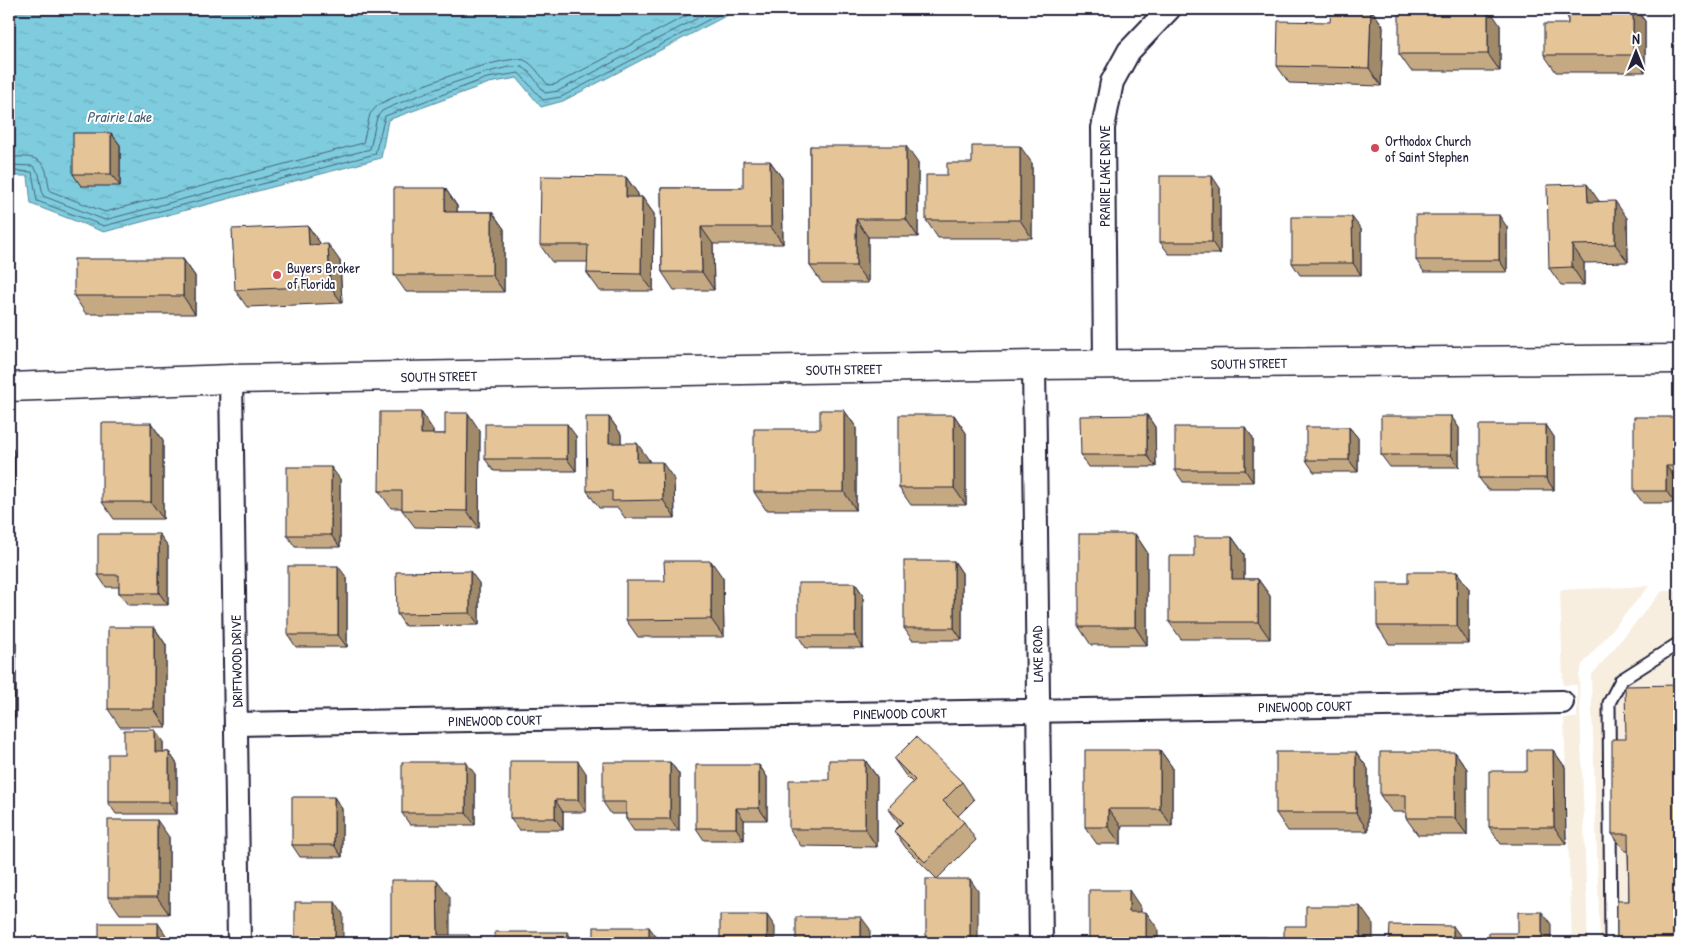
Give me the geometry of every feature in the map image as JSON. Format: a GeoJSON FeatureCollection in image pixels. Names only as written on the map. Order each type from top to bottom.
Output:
{"type":"FeatureCollection","features":[{"type":"Feature","properties":{"kind":"street","name":"PRAIRIE LAKE DRIVE"},"geometry":{"type":"LineString","coordinates":[[1105,365],[1103,128],[1112,82],[1129,51],[1169,9]]}},
{"type":"Feature","properties":{"kind":"street","name":"SOUTH STREET"},"geometry":{"type":"LineString","coordinates":[[9,387],[232,379],[1034,365],[1679,359]]}},
{"type":"Feature","properties":{"kind":"street","name":"LAKE ROAD"},"geometry":{"type":"LineString","coordinates":[[1034,365],[1041,943]]}},
{"type":"Feature","properties":{"kind":"street","name":"DRIFTWOOD DRIVE"},"geometry":{"type":"LineString","coordinates":[[232,379],[239,943]]}},
{"type":"Feature","properties":{"kind":"street","name":"PINEWOOD COURT"},"geometry":{"type":"LineString","coordinates":[[237,724],[1562,702]]}},
{"type":"Feature","properties":{"kind":"lane"},"geometry":{"type":"LineString","coordinates":[[1611,943],[1609,704],[1621,680],[1679,643]]}},
{"type":"Feature","properties":{"kind":"shaded area"},"geometry":{"type":"Polygon","coordinates":[[[1649,586],[1582,665],[1579,676],[1588,943],[1572,943],[1564,718],[1577,718],[1577,685],[1563,685],[1560,590],[1649,586]]]}},
{"type":"Feature","properties":{"kind":"shaded area"},"geometry":{"type":"Polygon","coordinates":[[[1662,591],[1679,591],[1679,943],[1600,943],[1591,676],[1662,591]]]}},
{"type":"Feature","properties":{"kind":"water","name":"Prairie Lake"},"geometry":{"type":"Polygon","coordinates":[[[9,9],[739,9],[563,101],[541,107],[517,78],[489,83],[388,120],[381,158],[104,232],[31,204],[28,176],[9,176],[9,9]]]}},
{"type":"Feature","properties":{"kind":"building"},"geometry":{"type":"Polygon","coordinates":[[[1331,9],[1371,9],[1369,68],[1277,66],[1278,21],[1330,22],[1331,9]]]}},
{"type":"Feature","properties":{"kind":"building"},"geometry":{"type":"Polygon","coordinates":[[[1399,9],[1488,9],[1488,54],[1399,54],[1399,9]]]}},
{"type":"Feature","properties":{"kind":"building"},"geometry":{"type":"Polygon","coordinates":[[[1568,9],[1633,9],[1633,55],[1544,55],[1544,24],[1568,24],[1568,9]]]}},
{"type":"Feature","properties":{"kind":"building"},"geometry":{"type":"Polygon","coordinates":[[[73,133],[111,133],[111,174],[73,174],[73,133]]]}},
{"type":"Feature","properties":{"kind":"building"},"geometry":{"type":"Polygon","coordinates":[[[810,146],[906,146],[906,219],[856,219],[856,266],[810,266],[810,146]]]}},
{"type":"Feature","properties":{"kind":"building"},"geometry":{"type":"Polygon","coordinates":[[[972,146],[1020,146],[1020,220],[926,220],[926,175],[947,175],[947,163],[972,163],[972,146]]]}},
{"type":"Feature","properties":{"kind":"building"},"geometry":{"type":"Polygon","coordinates":[[[743,161],[770,161],[771,227],[701,227],[702,272],[662,272],[661,188],[743,188],[743,161]]]}},
{"type":"Feature","properties":{"kind":"building"},"geometry":{"type":"Polygon","coordinates":[[[541,176],[626,177],[626,197],[642,197],[641,274],[587,273],[588,245],[540,245],[541,176]]]}},
{"type":"Feature","properties":{"kind":"building"},"geometry":{"type":"Polygon","coordinates":[[[1160,176],[1212,176],[1212,242],[1160,242],[1160,176]]]}},
{"type":"Feature","properties":{"kind":"building"},"geometry":{"type":"Polygon","coordinates":[[[1587,184],[1588,202],[1615,201],[1615,244],[1572,245],[1572,267],[1549,268],[1547,185],[1587,184]]]}},
{"type":"Feature","properties":{"kind":"building"},"geometry":{"type":"Polygon","coordinates":[[[394,188],[445,188],[445,212],[492,212],[492,275],[394,275],[394,188]]]}},
{"type":"Feature","properties":{"kind":"building"},"geometry":{"type":"Polygon","coordinates":[[[1416,215],[1499,215],[1499,260],[1416,260],[1416,215]]]}},
{"type":"Feature","properties":{"kind":"building"},"geometry":{"type":"Polygon","coordinates":[[[1292,217],[1352,217],[1353,263],[1292,263],[1292,217]]]}},
{"type":"Feature","properties":{"kind":"building"},"geometry":{"type":"Polygon","coordinates":[[[308,226],[309,245],[328,244],[330,286],[235,290],[232,229],[308,226]]]}},
{"type":"Feature","properties":{"kind":"building"},"geometry":{"type":"Polygon","coordinates":[[[74,259],[183,259],[183,296],[74,296],[74,259]]]}},
{"type":"Feature","properties":{"kind":"building"},"geometry":{"type":"Polygon","coordinates":[[[820,410],[844,410],[844,492],[754,492],[754,429],[820,429],[820,410]]]}},
{"type":"Feature","properties":{"kind":"building"},"geometry":{"type":"Polygon","coordinates":[[[380,412],[421,412],[421,434],[445,434],[445,413],[468,413],[467,511],[402,510],[402,491],[379,491],[380,412]]]}},
{"type":"Feature","properties":{"kind":"building"},"geometry":{"type":"Polygon","coordinates":[[[899,415],[954,415],[954,488],[899,488],[899,415]]]}},
{"type":"Feature","properties":{"kind":"building"},"geometry":{"type":"Polygon","coordinates":[[[1147,415],[1147,455],[1081,455],[1080,416],[1147,415]]]}},
{"type":"Feature","properties":{"kind":"building"},"geometry":{"type":"Polygon","coordinates":[[[1381,416],[1451,416],[1451,455],[1381,455],[1381,416]]]}},
{"type":"Feature","properties":{"kind":"building"},"geometry":{"type":"Polygon","coordinates":[[[586,417],[609,417],[609,443],[637,443],[637,462],[662,462],[663,500],[612,501],[612,491],[587,491],[586,417]]]}},
{"type":"Feature","properties":{"kind":"building"},"geometry":{"type":"Polygon","coordinates":[[[1634,417],[1679,417],[1679,466],[1666,466],[1666,491],[1634,491],[1634,417]]]}},
{"type":"Feature","properties":{"kind":"building"},"geometry":{"type":"Polygon","coordinates":[[[102,423],[151,423],[151,502],[102,502],[102,423]]]}},
{"type":"Feature","properties":{"kind":"building"},"geometry":{"type":"Polygon","coordinates":[[[485,424],[567,424],[567,459],[485,459],[485,424]]]}},
{"type":"Feature","properties":{"kind":"building"},"geometry":{"type":"Polygon","coordinates":[[[1479,425],[1546,425],[1546,478],[1479,478],[1479,425]]]}},
{"type":"Feature","properties":{"kind":"building"},"geometry":{"type":"Polygon","coordinates":[[[1175,427],[1245,427],[1245,470],[1175,470],[1175,427]]]}},
{"type":"Feature","properties":{"kind":"building"},"geometry":{"type":"Polygon","coordinates":[[[1306,427],[1349,427],[1349,460],[1306,460],[1306,427]]]}},
{"type":"Feature","properties":{"kind":"building"},"geometry":{"type":"Polygon","coordinates":[[[287,467],[331,467],[331,535],[287,535],[287,467]]]}},
{"type":"Feature","properties":{"kind":"building"},"geometry":{"type":"Polygon","coordinates":[[[98,534],[159,534],[159,593],[119,593],[119,575],[98,575],[98,534]]]}},
{"type":"Feature","properties":{"kind":"building"},"geometry":{"type":"Polygon","coordinates":[[[1079,534],[1135,534],[1135,627],[1079,627],[1079,534]]]}},
{"type":"Feature","properties":{"kind":"building"},"geometry":{"type":"Polygon","coordinates":[[[1194,537],[1232,537],[1232,579],[1258,579],[1258,622],[1169,622],[1169,556],[1194,556],[1194,537]]]}},
{"type":"Feature","properties":{"kind":"building"},"geometry":{"type":"Polygon","coordinates":[[[664,561],[711,561],[711,619],[626,620],[626,581],[665,581],[664,561]]]}},
{"type":"Feature","properties":{"kind":"building"},"geometry":{"type":"Polygon","coordinates":[[[904,561],[954,561],[954,628],[904,628],[904,561]]]}},
{"type":"Feature","properties":{"kind":"building"},"geometry":{"type":"Polygon","coordinates":[[[288,566],[338,566],[338,635],[288,635],[288,566]]]}},
{"type":"Feature","properties":{"kind":"building"},"geometry":{"type":"Polygon","coordinates":[[[470,571],[470,613],[397,614],[396,572],[470,571]]]}},
{"type":"Feature","properties":{"kind":"building"},"geometry":{"type":"Polygon","coordinates":[[[1408,572],[1457,572],[1457,626],[1377,626],[1377,583],[1408,583],[1408,572]]]}},
{"type":"Feature","properties":{"kind":"building"},"geometry":{"type":"Polygon","coordinates":[[[798,583],[855,583],[855,636],[798,636],[798,583]]]}},
{"type":"Feature","properties":{"kind":"building"},"geometry":{"type":"Polygon","coordinates":[[[108,627],[154,627],[154,709],[108,709],[108,627]]]}},
{"type":"Feature","properties":{"kind":"building"},"geometry":{"type":"Polygon","coordinates":[[[1679,685],[1679,943],[1617,943],[1617,901],[1629,901],[1628,834],[1612,834],[1612,739],[1626,739],[1625,686],[1679,685]]]}},
{"type":"Feature","properties":{"kind":"building"},"geometry":{"type":"Polygon","coordinates":[[[124,730],[155,730],[155,752],[169,752],[169,802],[108,802],[108,754],[124,754],[124,730]]]}},
{"type":"Feature","properties":{"kind":"building"},"geometry":{"type":"Polygon","coordinates":[[[916,737],[962,782],[943,801],[964,822],[925,862],[894,831],[903,822],[888,808],[915,780],[894,759],[916,737]]]}},
{"type":"Feature","properties":{"kind":"building"},"geometry":{"type":"Polygon","coordinates":[[[1085,750],[1160,750],[1160,809],[1108,809],[1108,827],[1085,827],[1085,750]]]}},
{"type":"Feature","properties":{"kind":"building"},"geometry":{"type":"Polygon","coordinates":[[[1527,750],[1553,750],[1554,827],[1489,827],[1489,771],[1527,771],[1527,750]]]}},
{"type":"Feature","properties":{"kind":"building"},"geometry":{"type":"Polygon","coordinates":[[[1276,752],[1356,752],[1356,813],[1276,813],[1276,752]]]}},
{"type":"Feature","properties":{"kind":"building"},"geometry":{"type":"Polygon","coordinates":[[[1380,752],[1455,752],[1455,818],[1406,818],[1406,795],[1380,795],[1380,752]]]}},
{"type":"Feature","properties":{"kind":"building"},"geometry":{"type":"Polygon","coordinates":[[[829,760],[865,760],[865,829],[789,829],[789,780],[829,780],[829,760]]]}},
{"type":"Feature","properties":{"kind":"building"},"geometry":{"type":"Polygon","coordinates":[[[510,761],[578,761],[578,800],[555,800],[555,818],[510,818],[510,761]]]}},
{"type":"Feature","properties":{"kind":"building"},"geometry":{"type":"Polygon","coordinates":[[[402,762],[466,762],[466,813],[402,813],[402,762]]]}},
{"type":"Feature","properties":{"kind":"building"},"geometry":{"type":"Polygon","coordinates":[[[603,762],[670,762],[670,819],[626,819],[626,802],[603,802],[603,762]]]}},
{"type":"Feature","properties":{"kind":"building"},"geometry":{"type":"Polygon","coordinates":[[[696,765],[759,765],[759,808],[736,808],[736,828],[696,828],[696,765]]]}},
{"type":"Feature","properties":{"kind":"building"},"geometry":{"type":"Polygon","coordinates":[[[292,797],[334,797],[334,845],[292,845],[292,797]]]}},
{"type":"Feature","properties":{"kind":"building"},"geometry":{"type":"Polygon","coordinates":[[[108,820],[157,820],[157,897],[108,897],[108,820]]]}},
{"type":"Feature","properties":{"kind":"building"},"geometry":{"type":"Polygon","coordinates":[[[926,879],[970,879],[970,943],[926,943],[926,879]]]}},
{"type":"Feature","properties":{"kind":"building"},"geometry":{"type":"Polygon","coordinates":[[[391,880],[437,880],[438,935],[469,935],[469,943],[391,943],[391,880]]]}},
{"type":"Feature","properties":{"kind":"building"},"geometry":{"type":"Polygon","coordinates":[[[1089,890],[1129,890],[1129,912],[1146,912],[1146,943],[1089,943],[1089,890]]]}},
{"type":"Feature","properties":{"kind":"building"},"geometry":{"type":"Polygon","coordinates":[[[295,902],[335,902],[335,943],[295,943],[295,902]]]}},
{"type":"Feature","properties":{"kind":"building"},"geometry":{"type":"Polygon","coordinates":[[[1306,906],[1360,906],[1360,943],[1284,943],[1284,926],[1306,926],[1306,906]]]}},
{"type":"Feature","properties":{"kind":"building"},"geometry":{"type":"Polygon","coordinates":[[[1518,912],[1542,912],[1542,943],[1489,943],[1489,933],[1518,933],[1518,912]]]}},
{"type":"Feature","properties":{"kind":"building"},"geometry":{"type":"Polygon","coordinates":[[[720,915],[767,915],[767,943],[720,943],[720,915]]]}},
{"type":"Feature","properties":{"kind":"building"},"geometry":{"type":"Polygon","coordinates":[[[796,917],[861,917],[861,943],[796,943],[796,917]]]}},
{"type":"Feature","properties":{"kind":"building"},"geometry":{"type":"Polygon","coordinates":[[[99,923],[158,923],[158,943],[99,943],[99,923]]]}},
{"type":"Feature","properties":{"kind":"building"},"geometry":{"type":"Polygon","coordinates":[[[1390,925],[1453,926],[1453,943],[1389,943],[1390,925]]]}},
{"type":"Feature","properties":{"kind":"building"},"geometry":{"type":"Polygon","coordinates":[[[594,927],[649,927],[649,943],[594,943],[594,927]]]}},
{"type":"Feature","properties":{"kind":"building"},"geometry":{"type":"Polygon","coordinates":[[[495,932],[567,932],[567,943],[495,943],[495,932]]]}},
{"type":"Feature","properties":{"kind":"building"},"geometry":{"type":"Polygon","coordinates":[[[1185,937],[1266,937],[1266,943],[1185,943],[1185,937]]]}},
{"type":"Feature","properties":{"kind":"place","name":"Orthodox Church of Saint Stephen"},"geometry":{"type":"Point","coordinates":[1375,148]}},
{"type":"Feature","properties":{"kind":"place","name":"Buyers Broker of Florida"},"geometry":{"type":"Point","coordinates":[277,275]}}]}
